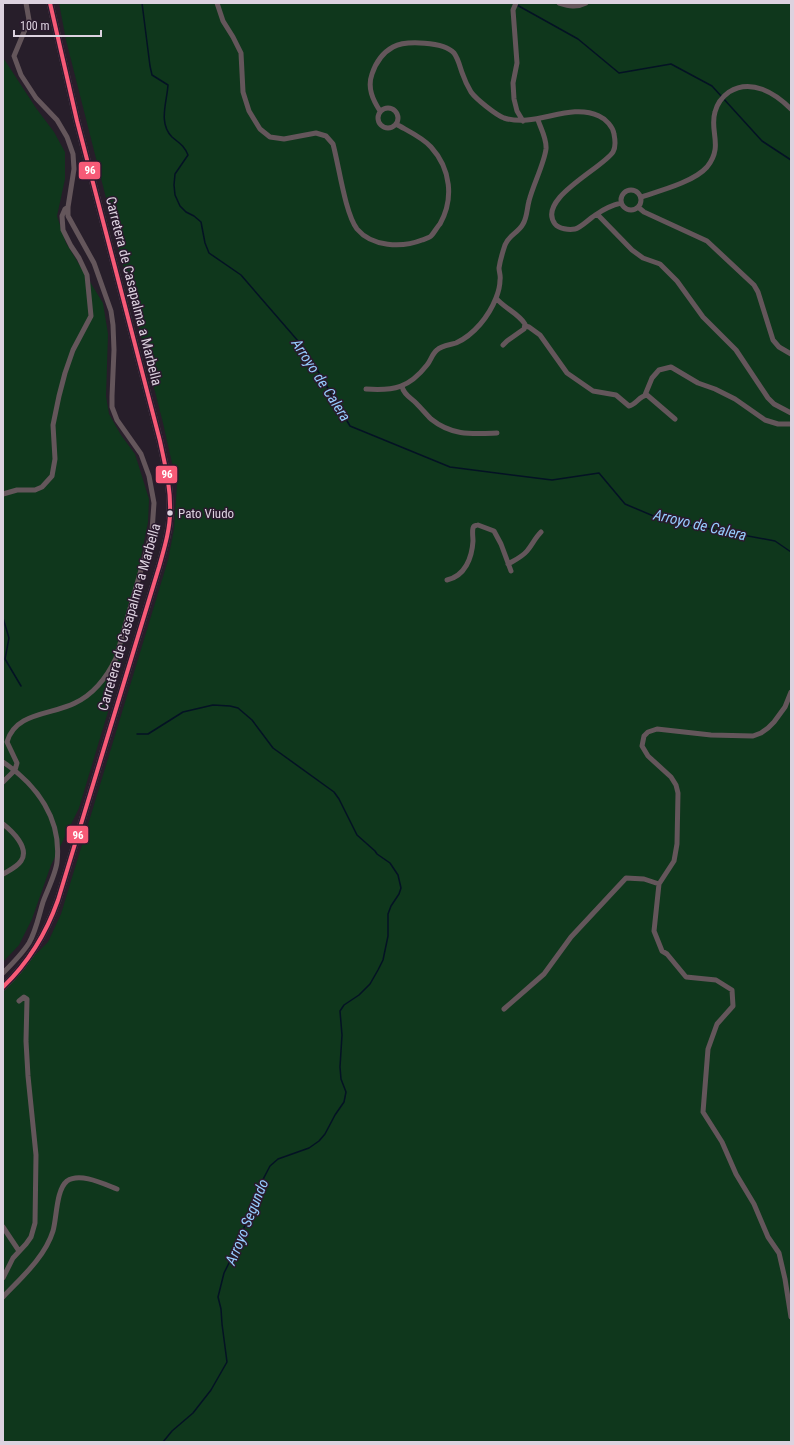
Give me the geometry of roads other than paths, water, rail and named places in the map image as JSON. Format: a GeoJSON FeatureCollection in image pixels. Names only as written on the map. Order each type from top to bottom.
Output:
{"type":"FeatureCollection","features":[{"type":"Feature","properties":{"kind":"main road","name":"Carretera de Casapalma a Marbella"},"geometry":{"type":"LineString","coordinates":[[3,987],[32,955],[45,933],[58,900],[166,544],[170,513],[168,485],[160,441],[77,121],[50,3]]}},
{"type":"Feature","properties":{"kind":"street"},"geometry":{"type":"LineString","coordinates":[[3,782],[15,770],[17,763],[7,742],[13,729],[29,718],[75,703],[93,692],[110,671],[116,658],[152,531],[154,503],[149,476],[141,454],[117,420],[112,407],[114,350],[111,311],[94,264],[68,216],[74,169],[73,154],[68,137],[56,120],[36,98],[21,75],[14,56],[29,20],[26,3]]}},
{"type":"Feature","properties":{"kind":"street"},"geometry":{"type":"LineString","coordinates":[[217,3],[223,21],[241,53],[243,92],[249,111],[260,129],[270,137],[284,138],[316,133],[326,136],[333,144],[350,216],[358,229],[368,238],[385,244],[400,245],[416,242],[430,236],[444,216],[449,200],[449,188],[444,166],[440,158],[430,146],[396,124]]}},
{"type":"Feature","properties":{"kind":"street"},"geometry":{"type":"LineString","coordinates":[[516,3],[513,10],[517,63],[513,83],[514,99],[522,121]]}},
{"type":"Feature","properties":{"kind":"street"},"geometry":{"type":"LineString","coordinates":[[559,3],[571,7],[578,7],[586,3]]}},
{"type":"Feature","properties":{"kind":"street"},"geometry":{"type":"LineString","coordinates":[[380,111],[372,97],[370,80],[375,64],[384,53],[394,46],[406,44],[427,44],[446,47],[453,53],[458,61],[462,74],[471,92],[483,104],[503,118],[522,121],[538,120],[567,112],[586,112],[600,116],[614,131],[616,140],[614,151],[605,161],[564,191],[556,202],[552,214],[555,224],[562,228],[576,229],[605,209],[622,203]]}},
{"type":"Feature","properties":{"kind":"street"},"geometry":{"type":"LineString","coordinates":[[640,196],[676,185],[700,173],[706,168],[712,159],[716,148],[714,123],[715,112],[719,103],[734,89],[744,86],[760,88],[781,99],[791,109]]}},
{"type":"Feature","properties":{"kind":"street"},"geometry":{"type":"LineString","coordinates":[[386,108],[392,109],[397,114],[396,124],[387,128],[381,126],[378,120],[380,111],[386,108]]}},
{"type":"Feature","properties":{"kind":"street"},"geometry":{"type":"LineString","coordinates":[[366,389],[396,389],[402,386],[422,372],[430,362],[436,350],[468,336],[477,328],[488,313],[496,298],[500,280],[499,269],[505,245],[509,238],[519,230],[524,221],[528,202],[546,149],[538,120]]}},
{"type":"Feature","properties":{"kind":"street"},"geometry":{"type":"LineString","coordinates":[[635,190],[640,196],[641,202],[638,207],[630,210],[625,208],[622,203],[621,197],[626,191],[635,190]]}},
{"type":"Feature","properties":{"kind":"street"},"geometry":{"type":"LineString","coordinates":[[3,494],[17,490],[35,490],[42,486],[52,476],[54,459],[53,425],[58,396],[73,350],[91,316],[87,275],[63,230],[62,216],[65,209],[68,207]]}},
{"type":"Feature","properties":{"kind":"street"},"geometry":{"type":"LineString","coordinates":[[638,207],[644,212],[707,241],[754,285],[758,292],[773,340],[779,347],[791,354]]}},
{"type":"Feature","properties":{"kind":"street"},"geometry":{"type":"LineString","coordinates":[[597,214],[632,250],[642,258],[660,264],[677,281],[703,317],[736,350],[768,398],[774,404],[791,413]]}},
{"type":"Feature","properties":{"kind":"street"},"geometry":{"type":"LineString","coordinates":[[496,298],[500,303],[520,318],[525,323],[525,326],[529,327],[540,335],[568,374],[593,391],[616,395],[629,406],[633,405],[645,395],[652,378],[659,370],[671,367],[698,383],[715,389],[735,399],[765,420],[778,424],[791,424]]}},
{"type":"Feature","properties":{"kind":"street"},"geometry":{"type":"LineString","coordinates":[[503,345],[506,341],[523,330],[525,326]]}},
{"type":"Feature","properties":{"kind":"street"},"geometry":{"type":"LineString","coordinates":[[402,386],[403,391],[431,419],[440,425],[455,432],[467,434],[497,433]]}},
{"type":"Feature","properties":{"kind":"street"},"geometry":{"type":"LineString","coordinates":[[645,395],[650,396],[675,418]]}},
{"type":"Feature","properties":{"kind":"street"},"geometry":{"type":"LineString","coordinates":[[447,580],[453,579],[464,569],[470,559],[473,547],[473,529],[476,525],[485,526],[494,531],[501,544],[511,570]]}},
{"type":"Feature","properties":{"kind":"street"},"geometry":{"type":"LineString","coordinates":[[508,564],[521,557],[528,550],[536,536],[541,532]]}},
{"type":"Feature","properties":{"kind":"street"},"geometry":{"type":"LineString","coordinates":[[791,692],[785,707],[768,728],[753,736],[711,735],[657,729],[648,732],[644,736],[642,746],[648,756],[671,777],[676,785],[678,793],[677,844],[674,861],[659,884],[654,932],[662,951],[686,977],[716,980],[732,990],[733,1006],[717,1024],[708,1049],[703,1112],[722,1142],[736,1174],[754,1204],[768,1237],[778,1253],[785,1279],[791,1317]]}},
{"type":"Feature","properties":{"kind":"street"},"geometry":{"type":"LineString","coordinates":[[3,762],[15,770],[33,787],[48,809],[57,833],[58,863],[29,942],[18,958],[3,973]]}},
{"type":"Feature","properties":{"kind":"street"},"geometry":{"type":"LineString","coordinates":[[3,824],[14,833],[22,848],[24,856],[15,868],[3,874]]}},
{"type":"Feature","properties":{"kind":"street"},"geometry":{"type":"LineString","coordinates":[[504,1009],[544,974],[571,937],[626,878],[644,879],[659,884]]}},
{"type":"Feature","properties":{"kind":"street"},"geometry":{"type":"LineString","coordinates":[[3,1278],[13,1258],[31,1236],[35,1222],[36,1155],[28,1076],[26,1041],[27,999],[24,997],[19,1001]]}},
{"type":"Feature","properties":{"kind":"street"},"geometry":{"type":"LineString","coordinates":[[3,1297],[44,1250],[53,1231],[60,1193],[66,1182],[78,1178],[102,1183],[117,1189]]}},
{"type":"Feature","properties":{"kind":"street"},"geometry":{"type":"LineString","coordinates":[[3,1227],[19,1252]]}},
{"type":"Feature","properties":{"kind":"waterway","name":"Arroyo de Calera"},"geometry":{"type":"LineString","coordinates":[[142,3],[152,75],[168,85],[164,112],[165,125],[172,137],[183,146],[188,155],[175,174],[175,195],[180,206],[201,222],[205,243],[209,253],[241,275],[305,349],[350,426],[450,467],[552,480],[599,473],[625,504],[663,520],[775,541],[791,552]]}},
{"type":"Feature","properties":{"kind":"waterway"},"geometry":{"type":"LineString","coordinates":[[517,5],[578,39],[619,73],[671,64],[712,86],[762,141],[791,160]]}},
{"type":"Feature","properties":{"kind":"waterway","name":"Arroyo Segundo"},"geometry":{"type":"LineString","coordinates":[[3,618],[9,638],[5,659],[21,686]]}},
{"type":"Feature","properties":{"kind":"waterway","name":"Arroyo Segundo"},"geometry":{"type":"LineString","coordinates":[[137,734],[148,734],[183,712],[213,705],[238,708],[252,720],[273,748],[334,792],[357,835],[377,854],[390,863],[398,875],[401,888],[388,914],[388,936],[383,960],[370,984],[359,995],[344,1005],[340,1011],[342,1035],[340,1067],[341,1079],[346,1092],[344,1102],[325,1134],[319,1141],[309,1148],[278,1159],[270,1166],[258,1189],[237,1247],[224,1273],[218,1297],[221,1309],[227,1362],[211,1390],[193,1413],[172,1431],[163,1442]]}},
{"type":"Feature","properties":{"kind":"place","name":"Pato Viudo"},"geometry":{"type":"Point","coordinates":[170,513]}}]}
